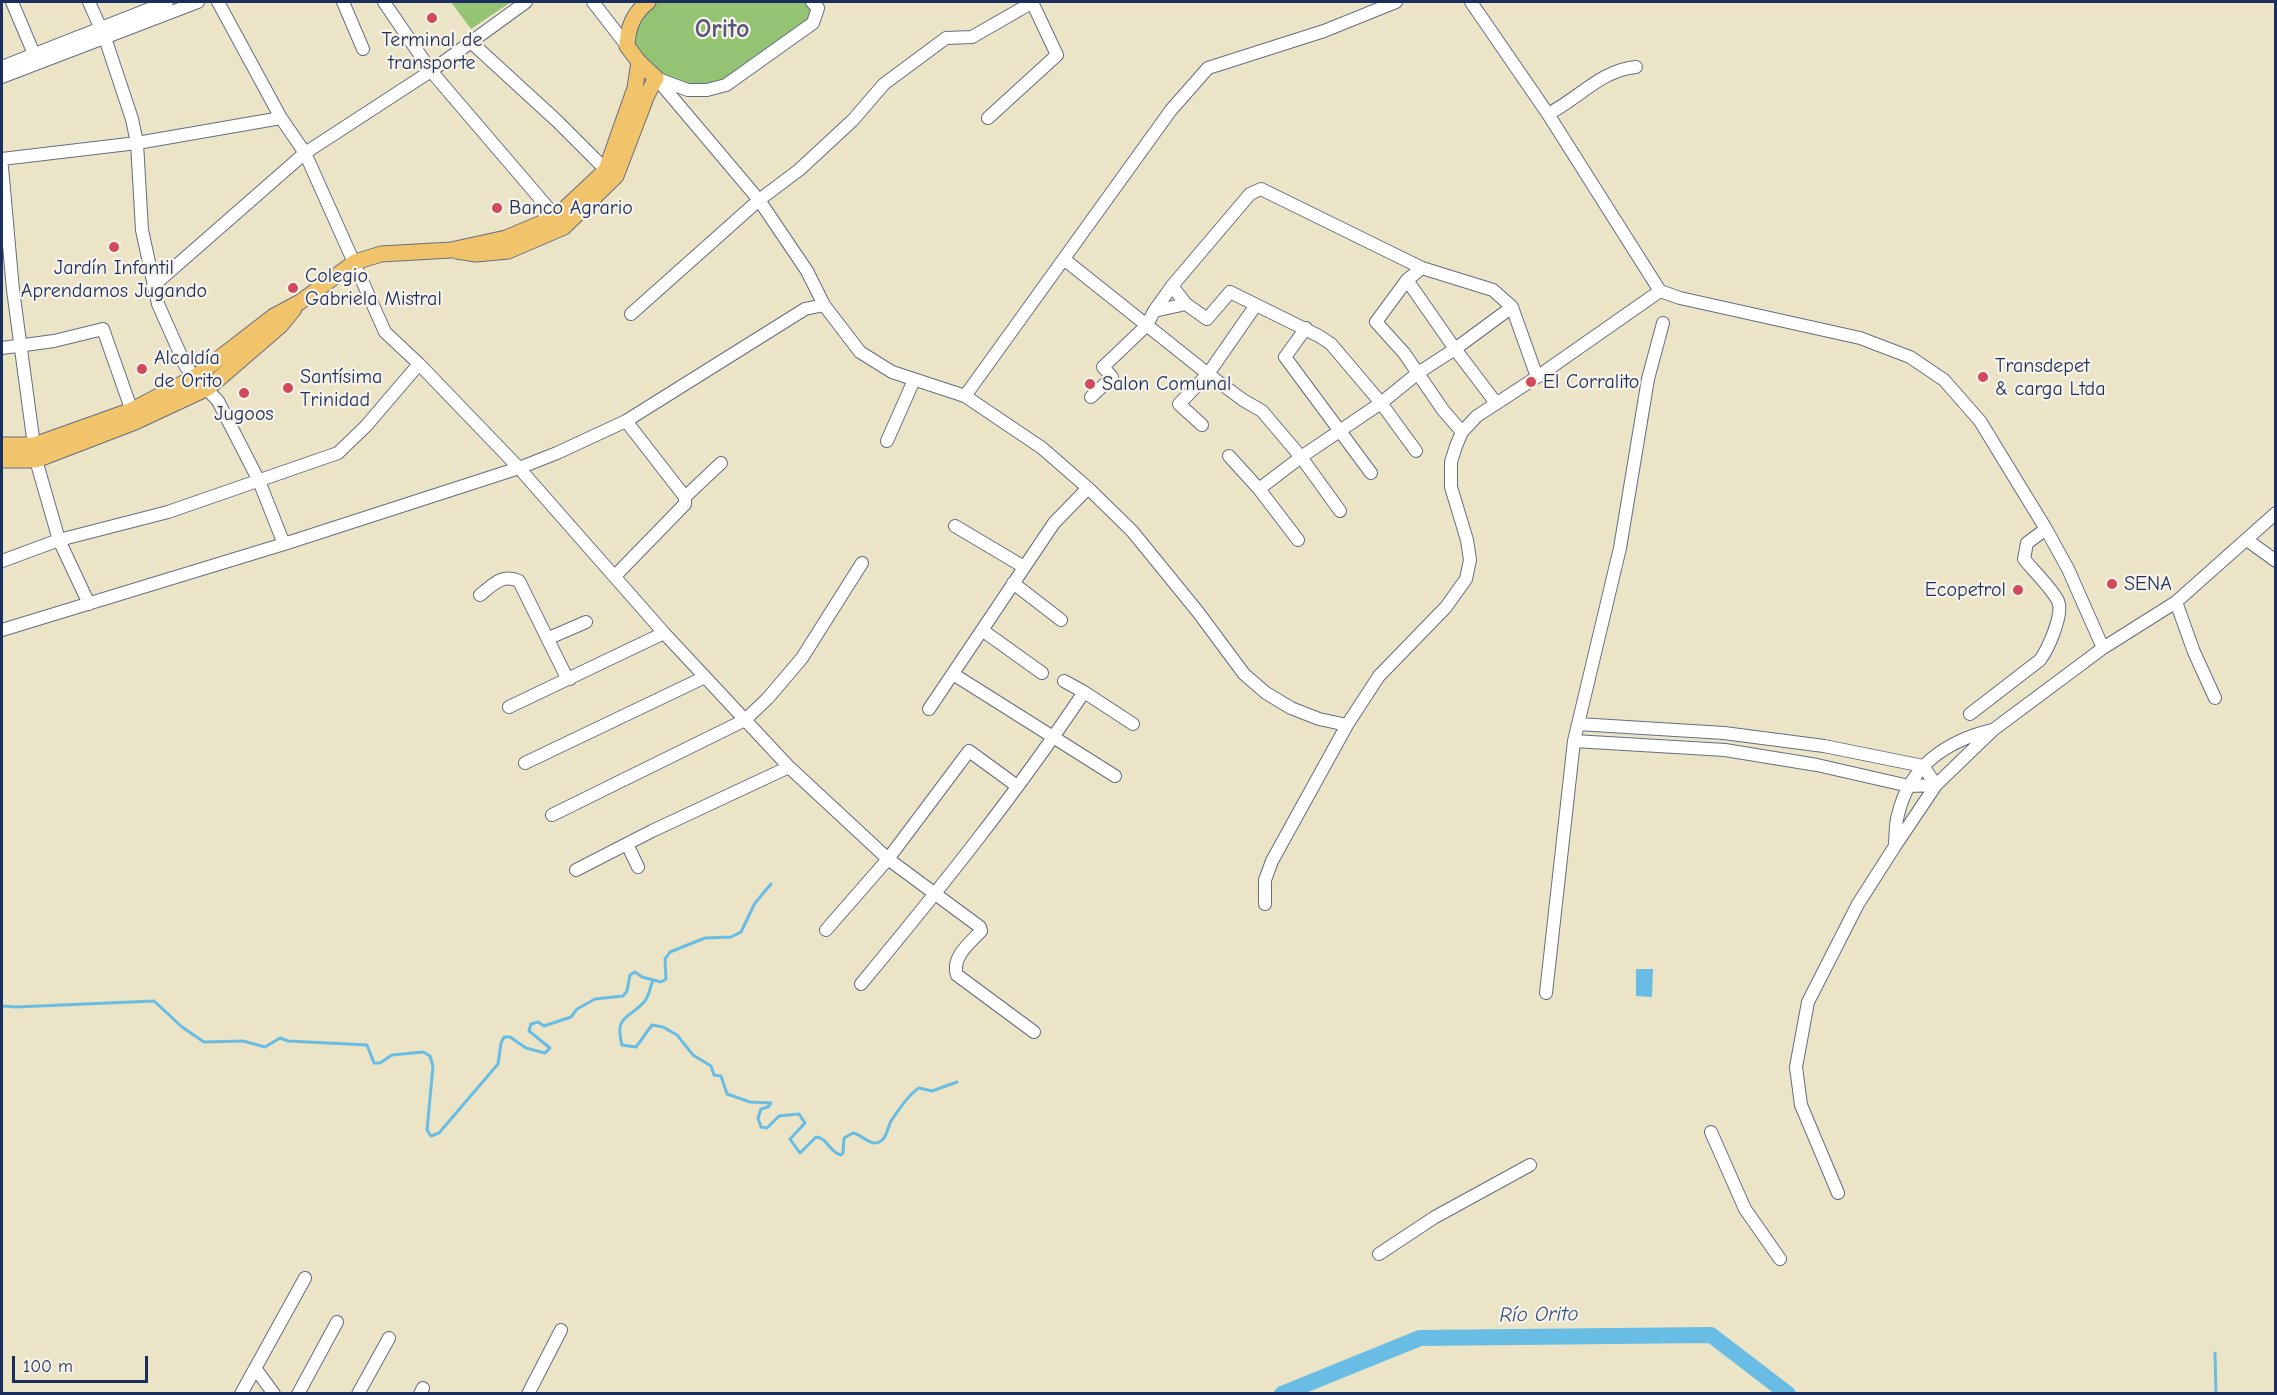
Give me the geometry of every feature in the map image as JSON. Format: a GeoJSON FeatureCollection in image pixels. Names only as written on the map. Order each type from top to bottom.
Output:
{"type":"FeatureCollection","features":[{"type":"Feature","properties":{"kind":"main road"},"geometry":{"type":"LineString","coordinates":[[134,416],[195,377],[274,316],[300,302],[355,262],[381,254],[451,250],[476,254],[508,251],[560,222],[616,176],[646,95],[657,78],[639,62],[627,46],[631,22],[648,2]]}},
{"type":"Feature","properties":{"kind":"main road"},"geometry":{"type":"LineString","coordinates":[[560,222],[606,170],[635,88],[639,62]]}},
{"type":"Feature","properties":{"kind":"main road"},"geometry":{"type":"LineString","coordinates":[[2,460],[35,452],[208,388],[280,325],[300,302]]}},
{"type":"Feature","properties":{"kind":"main road"},"geometry":{"type":"LineString","coordinates":[[2,445],[35,452]]}},
{"type":"Feature","properties":{"kind":"street"},"geometry":{"type":"LineString","coordinates":[[12,2],[34,54]]}},
{"type":"Feature","properties":{"kind":"street"},"geometry":{"type":"LineString","coordinates":[[89,2],[102,32],[132,119],[137,142],[142,230],[153,286],[159,304],[186,367],[218,401],[259,481],[284,544]]}},
{"type":"Feature","properties":{"kind":"street"},"geometry":{"type":"LineString","coordinates":[[2,77],[166,2]]}},
{"type":"Feature","properties":{"kind":"street"},"geometry":{"type":"LineString","coordinates":[[2,67],[34,54],[198,2]]}},
{"type":"Feature","properties":{"kind":"street"},"geometry":{"type":"LineString","coordinates":[[218,2],[281,118],[305,153],[385,332],[519,468],[664,633],[789,767],[888,859],[980,927],[981,931],[959,956],[955,967],[957,975],[1034,1032]]}},
{"type":"Feature","properties":{"kind":"street"},"geometry":{"type":"LineString","coordinates":[[343,2],[363,49]]}},
{"type":"Feature","properties":{"kind":"street"},"geometry":{"type":"LineString","coordinates":[[384,2],[431,71],[560,222]]}},
{"type":"Feature","properties":{"kind":"street"},"geometry":{"type":"LineString","coordinates":[[153,286],[305,153],[431,71],[526,2]]}},
{"type":"Feature","properties":{"kind":"street"},"geometry":{"type":"LineString","coordinates":[[593,2],[627,46]]}},
{"type":"Feature","properties":{"kind":"street"},"geometry":{"type":"LineString","coordinates":[[657,78],[688,90],[707,90],[726,85],[813,23],[818,8],[812,2]]}},
{"type":"Feature","properties":{"kind":"street"},"geometry":{"type":"LineString","coordinates":[[631,314],[759,200],[799,170],[853,120],[884,84],[946,38],[972,37],[1033,2],[1057,55],[988,118]]}},
{"type":"Feature","properties":{"kind":"street"},"geometry":{"type":"LineString","coordinates":[[966,396],[1171,110],[1208,68],[1324,31],[1396,2]]}},
{"type":"Feature","properties":{"kind":"street"},"geometry":{"type":"LineString","coordinates":[[1471,2],[1548,114],[1660,291],[1680,298],[1860,338],[1910,357],[1944,380],[1980,421],[2046,529],[2068,569],[2103,648]]}},
{"type":"Feature","properties":{"kind":"street"},"geometry":{"type":"LineString","coordinates":[[471,43],[606,170]]}},
{"type":"Feature","properties":{"kind":"street"},"geometry":{"type":"LineString","coordinates":[[1548,114],[1566,105],[1595,82],[1620,68],[1636,67]]}},
{"type":"Feature","properties":{"kind":"street"},"geometry":{"type":"LineString","coordinates":[[657,78],[759,200],[807,271],[824,305],[860,352],[892,372],[966,396],[1042,448],[1132,531],[1198,612],[1244,674],[1266,693],[1292,708],[1319,719],[1347,725]]}},
{"type":"Feature","properties":{"kind":"street"},"geometry":{"type":"LineString","coordinates":[[2,159],[137,142],[281,118]]}},
{"type":"Feature","properties":{"kind":"street"},"geometry":{"type":"LineString","coordinates":[[2,167],[13,290],[35,452],[59,540],[89,604]]}},
{"type":"Feature","properties":{"kind":"street"},"geometry":{"type":"LineString","coordinates":[[1091,397],[1112,377],[1103,367],[1147,325],[1154,311],[1173,286],[1250,194],[1261,189],[1422,268],[1493,290],[1512,307],[1537,377]]}},
{"type":"Feature","properties":{"kind":"street"},"geometry":{"type":"LineString","coordinates":[[1065,260],[1208,374],[1262,411],[1301,457],[1340,511]]}},
{"type":"Feature","properties":{"kind":"street"},"geometry":{"type":"LineString","coordinates":[[1422,268],[1407,280],[1376,321],[1462,432]]}},
{"type":"Feature","properties":{"kind":"street"},"geometry":{"type":"LineString","coordinates":[[1407,280],[1496,403]]}},
{"type":"Feature","properties":{"kind":"street"},"geometry":{"type":"LineString","coordinates":[[1173,286],[1186,304],[1207,319],[1230,292],[1305,328],[1331,344],[1381,403],[1416,451]]}},
{"type":"Feature","properties":{"kind":"street"},"geometry":{"type":"LineString","coordinates":[[1265,904],[1265,880],[1272,861],[1347,725],[1379,676],[1446,607],[1466,579],[1470,560],[1467,540],[1451,487],[1451,462],[1462,432],[1477,416],[1660,291]]}},
{"type":"Feature","properties":{"kind":"street"},"geometry":{"type":"LineString","coordinates":[[1154,311],[1186,304]]}},
{"type":"Feature","properties":{"kind":"street"},"geometry":{"type":"LineString","coordinates":[[2,630],[284,544],[519,468],[557,453],[626,420],[805,309],[824,305]]}},
{"type":"Feature","properties":{"kind":"street"},"geometry":{"type":"LineString","coordinates":[[1202,425],[1179,404],[1208,374],[1256,305]]}},
{"type":"Feature","properties":{"kind":"street"},"geometry":{"type":"LineString","coordinates":[[1259,489],[1512,307]]}},
{"type":"Feature","properties":{"kind":"street"},"geometry":{"type":"LineString","coordinates":[[1546,993],[1574,741],[1620,548],[1648,379],[1663,323]]}},
{"type":"Feature","properties":{"kind":"street"},"geometry":{"type":"LineString","coordinates":[[1305,328],[1285,357],[1371,473]]}},
{"type":"Feature","properties":{"kind":"street"},"geometry":{"type":"LineString","coordinates":[[2,348],[54,341],[103,329],[134,416]]}},
{"type":"Feature","properties":{"kind":"street"},"geometry":{"type":"LineString","coordinates":[[2,561],[59,540],[168,512],[338,453],[366,426],[419,364]]}},
{"type":"Feature","properties":{"kind":"street"},"geometry":{"type":"LineString","coordinates":[[887,441],[914,380]]}},
{"type":"Feature","properties":{"kind":"street"},"geometry":{"type":"LineString","coordinates":[[615,576],[686,504],[685,497],[626,420]]}},
{"type":"Feature","properties":{"kind":"street"},"geometry":{"type":"LineString","coordinates":[[1229,456],[1259,489],[1298,540]]}},
{"type":"Feature","properties":{"kind":"street"},"geometry":{"type":"LineString","coordinates":[[685,497],[721,463]]}},
{"type":"Feature","properties":{"kind":"street"},"geometry":{"type":"LineString","coordinates":[[929,709],[1054,523],[1088,488]]}},
{"type":"Feature","properties":{"kind":"street"},"geometry":{"type":"LineString","coordinates":[[1838,1193],[1801,1105],[1796,1067],[1808,1002],[1858,904],[1894,846],[1936,785],[1993,730],[2103,648],[2176,602],[2273,519]]}},
{"type":"Feature","properties":{"kind":"street"},"geometry":{"type":"LineString","coordinates":[[955,526],[1024,567]]}},
{"type":"Feature","properties":{"kind":"street"},"geometry":{"type":"LineString","coordinates":[[1970,714],[2040,660],[2047,651],[2059,613],[2058,601],[2024,559],[2027,543],[2046,529]]}},
{"type":"Feature","properties":{"kind":"street"},"geometry":{"type":"LineString","coordinates":[[2247,540],[2276,561]]}},
{"type":"Feature","properties":{"kind":"street"},"geometry":{"type":"LineString","coordinates":[[552,815],[745,720],[768,698],[802,658],[862,563]]}},
{"type":"Feature","properties":{"kind":"street"},"geometry":{"type":"LineString","coordinates":[[480,595],[499,580],[511,577],[519,581],[570,680]]}},
{"type":"Feature","properties":{"kind":"street"},"geometry":{"type":"LineString","coordinates":[[1013,583],[1061,620]]}},
{"type":"Feature","properties":{"kind":"street"},"geometry":{"type":"LineString","coordinates":[[2176,602],[2194,652],[2216,699]]}},
{"type":"Feature","properties":{"kind":"street"},"geometry":{"type":"LineString","coordinates":[[549,638],[585,622]]}},
{"type":"Feature","properties":{"kind":"street"},"geometry":{"type":"LineString","coordinates":[[982,630],[1042,673]]}},
{"type":"Feature","properties":{"kind":"street"},"geometry":{"type":"LineString","coordinates":[[509,707],[570,680],[664,633]]}},
{"type":"Feature","properties":{"kind":"street"},"geometry":{"type":"LineString","coordinates":[[953,674],[1115,776]]}},
{"type":"Feature","properties":{"kind":"street"},"geometry":{"type":"LineString","coordinates":[[525,763],[705,677]]}},
{"type":"Feature","properties":{"kind":"street"},"geometry":{"type":"LineString","coordinates":[[1064,681],[1133,724]]}},
{"type":"Feature","properties":{"kind":"street"},"geometry":{"type":"LineString","coordinates":[[861,984],[936,893],[1054,737],[1084,692]]}},
{"type":"Feature","properties":{"kind":"street"},"geometry":{"type":"LineString","coordinates":[[1578,724],[1724,733],[1824,746],[1923,766],[1936,785]]}},
{"type":"Feature","properties":{"kind":"street"},"geometry":{"type":"LineString","coordinates":[[1894,846],[1898,815],[1909,786],[1923,766],[1943,749],[1967,736],[1993,730]]}},
{"type":"Feature","properties":{"kind":"street"},"geometry":{"type":"LineString","coordinates":[[1724,733],[1725,750]]}},
{"type":"Feature","properties":{"kind":"street"},"geometry":{"type":"LineString","coordinates":[[1574,741],[1725,750],[1818,765],[1909,786],[1936,785]]}},
{"type":"Feature","properties":{"kind":"street"},"geometry":{"type":"LineString","coordinates":[[826,930],[888,859],[969,751],[1017,786]]}},
{"type":"Feature","properties":{"kind":"street"},"geometry":{"type":"LineString","coordinates":[[576,870],[789,767]]}},
{"type":"Feature","properties":{"kind":"street"},"geometry":{"type":"LineString","coordinates":[[627,844],[638,867]]}},
{"type":"Feature","properties":{"kind":"street"},"geometry":{"type":"LineString","coordinates":[[1711,1132],[1745,1209],[1780,1259]]}},
{"type":"Feature","properties":{"kind":"street"},"geometry":{"type":"LineString","coordinates":[[1379,1254],[1435,1217],[1530,1165]]}},
{"type":"Feature","properties":{"kind":"street"},"geometry":{"type":"LineString","coordinates":[[241,1394],[305,1278]]}},
{"type":"Feature","properties":{"kind":"street"},"geometry":{"type":"LineString","coordinates":[[298,1394],[337,1322]]}},
{"type":"Feature","properties":{"kind":"street"},"geometry":{"type":"LineString","coordinates":[[528,1394],[561,1330]]}},
{"type":"Feature","properties":{"kind":"street"},"geometry":{"type":"LineString","coordinates":[[358,1394],[389,1338]]}},
{"type":"Feature","properties":{"kind":"street"},"geometry":{"type":"LineString","coordinates":[[255,1368],[274,1394]]}},
{"type":"Feature","properties":{"kind":"green space"},"geometry":{"type":"Polygon","coordinates":[[[451,2],[511,2],[471,29],[451,2]]]}},
{"type":"Feature","properties":{"kind":"green space"},"geometry":{"type":"Polygon","coordinates":[[[648,2],[812,2],[813,23],[726,85],[688,90],[639,62],[628,30],[648,2]]]}},
{"type":"Feature","properties":{"kind":"water"},"geometry":{"type":"Polygon","coordinates":[[[1636,969],[1653,969],[1652,997],[1636,996],[1636,969]]]}},
{"type":"Feature","properties":{"kind":"waterway"},"geometry":{"type":"LineString","coordinates":[[2,1006],[154,1001],[182,1027],[204,1042],[243,1041],[265,1047],[280,1038],[288,1041],[367,1045],[374,1063],[380,1063],[392,1055],[423,1052],[430,1056],[433,1066],[427,1130],[431,1136],[439,1133],[498,1064],[504,1037],[510,1037],[526,1048],[545,1053],[550,1048],[529,1031],[531,1024],[538,1022],[544,1026],[571,1017],[577,1009],[595,999],[623,996],[627,991],[630,975],[635,972],[642,977],[661,982],[666,979],[665,959],[670,952],[705,938],[731,937],[741,932],[755,903],[771,884]]}},
{"type":"Feature","properties":{"kind":"waterway"},"geometry":{"type":"LineString","coordinates":[[653,980],[646,1000],[621,1023],[622,1045],[636,1047],[652,1025],[663,1027],[677,1035],[693,1055],[711,1066],[714,1075],[721,1076],[727,1094],[750,1102],[771,1103],[768,1107],[761,1109],[758,1118],[761,1127],[767,1128],[779,1116],[799,1114],[805,1123],[790,1139],[800,1153],[816,1137],[841,1155],[844,1138],[853,1133],[872,1143],[879,1142],[884,1137],[891,1121],[915,1090],[919,1088],[932,1091],[957,1082]]}},
{"type":"Feature","properties":{"kind":"waterway","name":"Río Orito"},"geometry":{"type":"LineString","coordinates":[[1282,1394],[1420,1338],[1711,1335],[1788,1394]]}},
{"type":"Feature","properties":{"kind":"waterway"},"geometry":{"type":"LineString","coordinates":[[2215,1353],[2216,1394]]}},
{"type":"Feature","properties":{"kind":"place","name":"Terminal de transporte"},"geometry":{"type":"Point","coordinates":[432,18]}},
{"type":"Feature","properties":{"kind":"place","name":"Banco Agrario"},"geometry":{"type":"Point","coordinates":[497,208]}},
{"type":"Feature","properties":{"kind":"place","name":"Jardín Infantil Aprendamos Jugando"},"geometry":{"type":"Point","coordinates":[114,247]}},
{"type":"Feature","properties":{"kind":"place","name":"Colegio Gabriela Mistral"},"geometry":{"type":"Point","coordinates":[293,288]}},
{"type":"Feature","properties":{"kind":"place","name":"Alcaldía de Orito"},"geometry":{"type":"Point","coordinates":[142,369]}},
{"type":"Feature","properties":{"kind":"place","name":"Transdepet & carga Ltda"},"geometry":{"type":"Point","coordinates":[1983,377]}},
{"type":"Feature","properties":{"kind":"place","name":"El Corralito"},"geometry":{"type":"Point","coordinates":[1531,382]}},
{"type":"Feature","properties":{"kind":"place","name":"Salon Comunal"},"geometry":{"type":"Point","coordinates":[1090,384]}},
{"type":"Feature","properties":{"kind":"place","name":"Santísima Trinidad"},"geometry":{"type":"Point","coordinates":[288,388]}},
{"type":"Feature","properties":{"kind":"place","name":"Jugoos"},"geometry":{"type":"Point","coordinates":[244,393]}},
{"type":"Feature","properties":{"kind":"place","name":"SENA"},"geometry":{"type":"Point","coordinates":[2112,584]}},
{"type":"Feature","properties":{"kind":"place","name":"Ecopetrol"},"geometry":{"type":"Point","coordinates":[2018,590]}},
{"type":"Feature","properties":{"kind":"district","name":"Orito"},"geometry":{"type":"Point","coordinates":[722,30]}}]}
